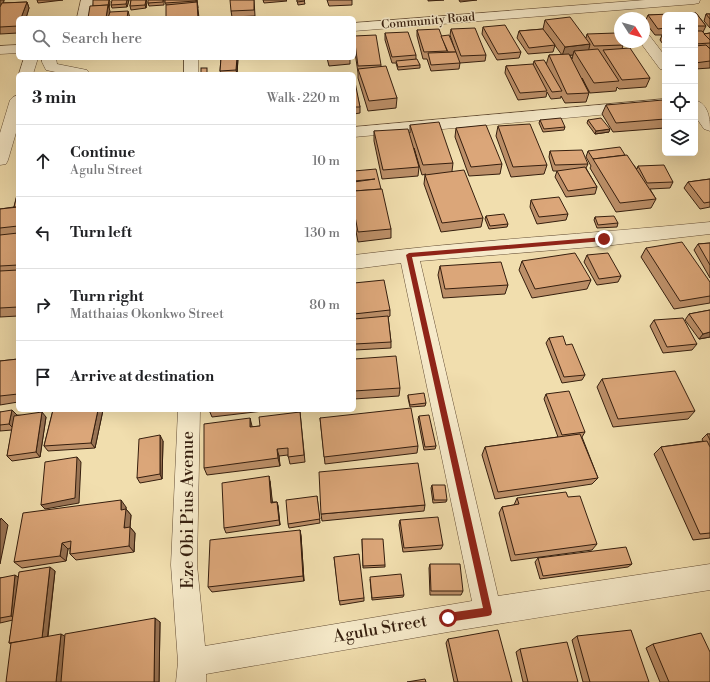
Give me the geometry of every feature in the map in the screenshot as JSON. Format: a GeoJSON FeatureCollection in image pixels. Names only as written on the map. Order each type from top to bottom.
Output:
{"type":"FeatureCollection","features":[{"type":"Feature","properties":{"kind":"street"},"geometry":{"type":"LineString","coordinates":[[84,16],[87,0]]}},
{"type":"Feature","properties":{"kind":"street","name":"Community Road"},"geometry":{"type":"LineString","coordinates":[[356,27],[694,0]]}},
{"type":"Feature","properties":{"kind":"street"},"geometry":{"type":"LineString","coordinates":[[619,6],[624,12]]}},
{"type":"Feature","properties":{"kind":"street"},"geometry":{"type":"LineString","coordinates":[[650,46],[662,62]]}},
{"type":"Feature","properties":{"kind":"street"},"geometry":{"type":"LineString","coordinates":[[0,50],[16,49]]}},
{"type":"Feature","properties":{"kind":"street"},"geometry":{"type":"LineString","coordinates":[[27,72],[30,60]]}},
{"type":"Feature","properties":{"kind":"street"},"geometry":{"type":"LineString","coordinates":[[49,60],[51,67],[77,72]]}},
{"type":"Feature","properties":{"kind":"street"},"geometry":{"type":"LineString","coordinates":[[191,60],[191,72]]}},
{"type":"Feature","properties":{"kind":"street"},"geometry":{"type":"LineString","coordinates":[[356,132],[662,104]]}},
{"type":"Feature","properties":{"kind":"street"},"geometry":{"type":"LineString","coordinates":[[0,160],[16,107]]}},
{"type":"Feature","properties":{"kind":"street"},"geometry":{"type":"LineString","coordinates":[[698,109],[710,126]]}},
{"type":"Feature","properties":{"kind":"street"},"geometry":{"type":"LineString","coordinates":[[356,262],[409,255],[604,239],[710,228]]}},
{"type":"Feature","properties":{"kind":"street"},"geometry":{"type":"LineString","coordinates":[[409,255],[488,612]]}},
{"type":"Feature","properties":{"kind":"street","name":"Eze Obi Pius Avenue"},"geometry":{"type":"LineString","coordinates":[[189,412],[184,565],[192,672]]}},
{"type":"Feature","properties":{"kind":"street","name":"Agulu Street"},"geometry":{"type":"LineString","coordinates":[[192,672],[488,612],[710,577]]}},
{"type":"Feature","properties":{"kind":"building"},"geometry":{"type":"Polygon","coordinates":[[[93,0],[109,0],[108,6],[93,6],[93,0]]]}},
{"type":"Feature","properties":{"kind":"building"},"geometry":{"type":"Polygon","coordinates":[[[112,0],[127,0],[126,4],[111,5],[112,0]]]}},
{"type":"Feature","properties":{"kind":"building"},"geometry":{"type":"Polygon","coordinates":[[[131,0],[146,0],[145,5],[130,6],[131,0]]]}},
{"type":"Feature","properties":{"kind":"building"},"geometry":{"type":"Polygon","coordinates":[[[148,0],[163,0],[163,2],[148,3],[148,0]]]}},
{"type":"Feature","properties":{"kind":"building"},"geometry":{"type":"Polygon","coordinates":[[[165,0],[196,0],[196,1],[165,3],[165,0]]]}},
{"type":"Feature","properties":{"kind":"building"},"geometry":{"type":"Polygon","coordinates":[[[230,0],[254,0],[254,10],[231,11],[230,0]]]}},
{"type":"Feature","properties":{"kind":"building"},"geometry":{"type":"Polygon","coordinates":[[[297,0],[304,0],[305,1],[297,2],[297,0]]]}},
{"type":"Feature","properties":{"kind":"building"},"geometry":{"type":"Polygon","coordinates":[[[27,2],[22,16],[16,16],[16,26],[0,27],[0,7],[2,3],[27,2]]]}},
{"type":"Feature","properties":{"kind":"building"},"geometry":{"type":"Polygon","coordinates":[[[197,2],[198,16],[166,16],[166,5],[197,2]]]}},
{"type":"Feature","properties":{"kind":"building"},"geometry":{"type":"Polygon","coordinates":[[[108,5],[106,16],[88,16],[90,6],[108,5]]]}},
{"type":"Feature","properties":{"kind":"building"},"geometry":{"type":"Polygon","coordinates":[[[128,11],[127,16],[109,16],[110,12],[128,11]]]}},
{"type":"Feature","properties":{"kind":"building"},"geometry":{"type":"Polygon","coordinates":[[[662,14],[662,28],[658,29],[650,18],[650,15],[662,14]]]}},
{"type":"Feature","properties":{"kind":"building"},"geometry":{"type":"Polygon","coordinates":[[[698,16],[706,26],[698,26],[698,16]]]}},
{"type":"Feature","properties":{"kind":"building"},"geometry":{"type":"Polygon","coordinates":[[[570,17],[590,44],[565,47],[545,20],[570,17]]]}},
{"type":"Feature","properties":{"kind":"building"},"geometry":{"type":"Polygon","coordinates":[[[505,25],[521,52],[498,54],[483,27],[505,25]]]}},
{"type":"Feature","properties":{"kind":"building"},"geometry":{"type":"Polygon","coordinates":[[[475,28],[486,55],[461,56],[451,29],[475,28]]]}},
{"type":"Feature","properties":{"kind":"building"},"geometry":{"type":"Polygon","coordinates":[[[439,29],[447,51],[424,52],[417,30],[439,29]]]}},
{"type":"Feature","properties":{"kind":"building"},"geometry":{"type":"Polygon","coordinates":[[[543,29],[555,45],[529,48],[519,31],[543,29]]]}},
{"type":"Feature","properties":{"kind":"building"},"geometry":{"type":"Polygon","coordinates":[[[698,31],[702,31],[710,40],[710,43],[698,44],[698,31]]]}},
{"type":"Feature","properties":{"kind":"building"},"geometry":{"type":"Polygon","coordinates":[[[408,32],[416,55],[392,57],[385,33],[408,32]]]}},
{"type":"Feature","properties":{"kind":"building"},"geometry":{"type":"Polygon","coordinates":[[[614,33],[614,45],[594,46],[587,34],[614,33]]]}},
{"type":"Feature","properties":{"kind":"building"},"geometry":{"type":"Polygon","coordinates":[[[710,33],[710,40],[704,34],[710,33]]]}},
{"type":"Feature","properties":{"kind":"building"},"geometry":{"type":"Polygon","coordinates":[[[376,35],[381,65],[358,66],[356,36],[376,35]]]}},
{"type":"Feature","properties":{"kind":"building"},"geometry":{"type":"Polygon","coordinates":[[[449,35],[456,52],[448,52],[441,36],[449,35]]]}},
{"type":"Feature","properties":{"kind":"building"},"geometry":{"type":"Polygon","coordinates":[[[706,45],[710,49],[710,61],[698,63],[698,46],[706,45]]]}},
{"type":"Feature","properties":{"kind":"building"},"geometry":{"type":"Polygon","coordinates":[[[630,48],[650,78],[622,80],[603,50],[630,48]]]}},
{"type":"Feature","properties":{"kind":"building"},"geometry":{"type":"Polygon","coordinates":[[[598,49],[619,81],[594,83],[574,51],[598,49]]]}},
{"type":"Feature","properties":{"kind":"building"},"geometry":{"type":"Polygon","coordinates":[[[456,52],[460,63],[431,65],[428,53],[456,52]]]}},
{"type":"Feature","properties":{"kind":"building"},"geometry":{"type":"Polygon","coordinates":[[[569,54],[589,93],[567,94],[549,55],[569,54]]]}},
{"type":"Feature","properties":{"kind":"building"},"geometry":{"type":"Polygon","coordinates":[[[417,59],[420,65],[398,67],[396,61],[417,59]]]}},
{"type":"Feature","properties":{"kind":"building"},"geometry":{"type":"Polygon","coordinates":[[[221,60],[237,60],[236,70],[220,71],[221,60]]]}},
{"type":"Feature","properties":{"kind":"building"},"geometry":{"type":"Polygon","coordinates":[[[544,60],[562,91],[552,92],[534,61],[544,60]]]}},
{"type":"Feature","properties":{"kind":"building"},"geometry":{"type":"Polygon","coordinates":[[[533,64],[547,91],[520,93],[506,66],[533,64]]]}},
{"type":"Feature","properties":{"kind":"building"},"geometry":{"type":"Polygon","coordinates":[[[386,66],[397,98],[369,101],[358,69],[386,66]]]}},
{"type":"Feature","properties":{"kind":"building"},"geometry":{"type":"Polygon","coordinates":[[[201,68],[207,68],[207,72],[201,72],[201,68]]]}},
{"type":"Feature","properties":{"kind":"building"},"geometry":{"type":"Polygon","coordinates":[[[356,87],[360,107],[356,107],[356,87]]]}},
{"type":"Feature","properties":{"kind":"building"},"geometry":{"type":"Polygon","coordinates":[[[662,100],[662,119],[616,123],[606,105],[662,100]]]}},
{"type":"Feature","properties":{"kind":"building"},"geometry":{"type":"Polygon","coordinates":[[[561,118],[565,127],[544,129],[540,120],[561,118]]]}},
{"type":"Feature","properties":{"kind":"building"},"geometry":{"type":"Polygon","coordinates":[[[601,118],[610,129],[596,131],[588,120],[601,118]]]}},
{"type":"Feature","properties":{"kind":"building"},"geometry":{"type":"Polygon","coordinates":[[[439,122],[453,163],[423,165],[410,125],[439,122]]]}},
{"type":"Feature","properties":{"kind":"building"},"geometry":{"type":"Polygon","coordinates":[[[530,124],[547,165],[513,167],[498,126],[530,124]]]}},
{"type":"Feature","properties":{"kind":"building"},"geometry":{"type":"Polygon","coordinates":[[[486,125],[502,164],[471,167],[456,128],[486,125]]]}},
{"type":"Feature","properties":{"kind":"building"},"geometry":{"type":"Polygon","coordinates":[[[408,129],[419,167],[383,170],[374,131],[408,129]]]}},
{"type":"Feature","properties":{"kind":"building"},"geometry":{"type":"Polygon","coordinates":[[[620,147],[625,155],[593,159],[588,151],[620,147]]]}},
{"type":"Feature","properties":{"kind":"building"},"geometry":{"type":"Polygon","coordinates":[[[582,150],[588,164],[555,165],[550,151],[582,150]]]}},
{"type":"Feature","properties":{"kind":"building"},"geometry":{"type":"Polygon","coordinates":[[[627,155],[656,199],[620,203],[593,159],[627,155]]]}},
{"type":"Feature","properties":{"kind":"building"},"geometry":{"type":"Polygon","coordinates":[[[664,165],[673,182],[647,183],[638,166],[664,165]]]}},
{"type":"Feature","properties":{"kind":"building"},"geometry":{"type":"Polygon","coordinates":[[[585,167],[597,187],[568,191],[557,171],[585,167]]]}},
{"type":"Feature","properties":{"kind":"building"},"geometry":{"type":"Polygon","coordinates":[[[376,169],[381,189],[356,191],[356,182],[375,179],[356,181],[356,171],[376,169]]]}},
{"type":"Feature","properties":{"kind":"building"},"geometry":{"type":"Polygon","coordinates":[[[464,170],[483,218],[442,223],[425,175],[464,170]]]}},
{"type":"Feature","properties":{"kind":"building"},"geometry":{"type":"Polygon","coordinates":[[[710,179],[710,202],[704,203],[688,182],[710,179]]]}},
{"type":"Feature","properties":{"kind":"building"},"geometry":{"type":"Polygon","coordinates":[[[382,189],[391,229],[358,232],[356,222],[356,191],[382,189]]]}},
{"type":"Feature","properties":{"kind":"building"},"geometry":{"type":"Polygon","coordinates":[[[559,197],[568,214],[539,217],[531,200],[559,197]]]}},
{"type":"Feature","properties":{"kind":"building"},"geometry":{"type":"Polygon","coordinates":[[[16,207],[16,226],[0,228],[0,209],[16,207]]]}},
{"type":"Feature","properties":{"kind":"building"},"geometry":{"type":"Polygon","coordinates":[[[504,214],[508,224],[490,226],[486,216],[504,214]]]}},
{"type":"Feature","properties":{"kind":"building"},"geometry":{"type":"Polygon","coordinates":[[[614,216],[618,223],[598,225],[595,217],[614,216]]]}},
{"type":"Feature","properties":{"kind":"building"},"geometry":{"type":"Polygon","coordinates":[[[16,233],[16,265],[0,266],[0,235],[16,233]]]}},
{"type":"Feature","properties":{"kind":"building"},"geometry":{"type":"Polygon","coordinates":[[[682,242],[710,282],[710,296],[680,301],[646,248],[682,242]]]}},
{"type":"Feature","properties":{"kind":"building"},"geometry":{"type":"Polygon","coordinates":[[[710,243],[710,265],[698,244],[710,243]]]}},
{"type":"Feature","properties":{"kind":"building"},"geometry":{"type":"Polygon","coordinates":[[[575,253],[591,280],[535,289],[522,261],[575,253]]]}},
{"type":"Feature","properties":{"kind":"building"},"geometry":{"type":"Polygon","coordinates":[[[608,253],[621,276],[599,279],[587,255],[608,253]]]}},
{"type":"Feature","properties":{"kind":"building"},"geometry":{"type":"Polygon","coordinates":[[[501,262],[508,285],[445,289],[440,266],[501,262]]]}},
{"type":"Feature","properties":{"kind":"building"},"geometry":{"type":"Polygon","coordinates":[[[16,270],[16,307],[0,308],[0,271],[16,270]]]}},
{"type":"Feature","properties":{"kind":"building"},"geometry":{"type":"Polygon","coordinates":[[[384,280],[390,310],[356,314],[356,283],[384,280]]]}},
{"type":"Feature","properties":{"kind":"building"},"geometry":{"type":"Polygon","coordinates":[[[710,310],[710,332],[703,334],[689,314],[710,310]]]}},
{"type":"Feature","properties":{"kind":"building"},"geometry":{"type":"Polygon","coordinates":[[[388,316],[391,342],[356,344],[356,319],[388,316]]]}},
{"type":"Feature","properties":{"kind":"building"},"geometry":{"type":"Polygon","coordinates":[[[683,318],[697,344],[667,347],[654,320],[683,318]]]}},
{"type":"Feature","properties":{"kind":"building"},"geometry":{"type":"Polygon","coordinates":[[[563,336],[566,345],[572,344],[585,375],[564,377],[549,338],[563,336]]]}},
{"type":"Feature","properties":{"kind":"building"},"geometry":{"type":"Polygon","coordinates":[[[396,356],[400,388],[356,391],[356,359],[396,356]]]}},
{"type":"Feature","properties":{"kind":"building"},"geometry":{"type":"Polygon","coordinates":[[[16,359],[16,394],[0,396],[0,361],[16,359]]]}},
{"type":"Feature","properties":{"kind":"building"},"geometry":{"type":"Polygon","coordinates":[[[675,371],[695,411],[618,419],[602,379],[675,371]]]}},
{"type":"Feature","properties":{"kind":"building"},"geometry":{"type":"Polygon","coordinates":[[[569,391],[585,432],[562,435],[546,394],[569,391]]]}},
{"type":"Feature","properties":{"kind":"building"},"geometry":{"type":"Polygon","coordinates":[[[424,393],[426,403],[410,405],[408,395],[424,393]]]}},
{"type":"Feature","properties":{"kind":"building"},"geometry":{"type":"Polygon","coordinates":[[[411,408],[418,446],[324,457],[320,418],[411,408]]]}},
{"type":"Feature","properties":{"kind":"building"},"geometry":{"type":"Polygon","coordinates":[[[12,410],[9,424],[0,425],[0,412],[12,410]]]}},
{"type":"Feature","properties":{"kind":"building"},"geometry":{"type":"Polygon","coordinates":[[[42,412],[36,452],[7,456],[14,416],[42,412]]]}},
{"type":"Feature","properties":{"kind":"building"},"geometry":{"type":"Polygon","coordinates":[[[52,412],[98,412],[91,443],[44,446],[52,412]]]}},
{"type":"Feature","properties":{"kind":"building"},"geometry":{"type":"Polygon","coordinates":[[[300,412],[304,455],[288,457],[288,448],[277,449],[278,458],[204,468],[204,424],[250,418],[250,427],[260,426],[259,417],[300,412]]]}},
{"type":"Feature","properties":{"kind":"building"},"geometry":{"type":"Polygon","coordinates":[[[429,415],[436,446],[425,447],[419,416],[429,415]]]}},
{"type":"Feature","properties":{"kind":"building"},"geometry":{"type":"Polygon","coordinates":[[[580,434],[598,478],[498,492],[485,447],[580,434]]]}},
{"type":"Feature","properties":{"kind":"building"},"geometry":{"type":"Polygon","coordinates":[[[160,435],[160,474],[137,478],[139,439],[160,435]]]}},
{"type":"Feature","properties":{"kind":"building"},"geometry":{"type":"Polygon","coordinates":[[[707,441],[710,447],[710,533],[700,534],[661,447],[707,441]]]}},
{"type":"Feature","properties":{"kind":"building"},"geometry":{"type":"Polygon","coordinates":[[[77,457],[75,498],[41,505],[45,462],[77,457]]]}},
{"type":"Feature","properties":{"kind":"building"},"geometry":{"type":"Polygon","coordinates":[[[418,463],[425,505],[321,514],[319,472],[418,463]]]}},
{"type":"Feature","properties":{"kind":"building"},"geometry":{"type":"Polygon","coordinates":[[[269,476],[271,503],[277,502],[279,520],[224,528],[222,483],[269,476]]]}},
{"type":"Feature","properties":{"kind":"building"},"geometry":{"type":"Polygon","coordinates":[[[432,485],[445,485],[447,500],[434,500],[432,485]]]}},
{"type":"Feature","properties":{"kind":"building"},"geometry":{"type":"Polygon","coordinates":[[[566,492],[568,497],[580,496],[597,544],[515,555],[502,507],[519,504],[517,498],[566,492]]]}},
{"type":"Feature","properties":{"kind":"building"},"geometry":{"type":"Polygon","coordinates":[[[317,496],[320,519],[288,524],[286,500],[317,496]]]}},
{"type":"Feature","properties":{"kind":"building"},"geometry":{"type":"Polygon","coordinates":[[[121,500],[121,510],[126,509],[124,528],[130,527],[129,546],[70,554],[71,541],[62,543],[60,556],[14,562],[23,513],[121,500]]]}},
{"type":"Feature","properties":{"kind":"building"},"geometry":{"type":"Polygon","coordinates":[[[438,517],[443,545],[404,548],[400,520],[438,517]]]}},
{"type":"Feature","properties":{"kind":"building"},"geometry":{"type":"Polygon","coordinates":[[[300,530],[303,576],[208,587],[210,540],[300,530]]]}},
{"type":"Feature","properties":{"kind":"building"},"geometry":{"type":"Polygon","coordinates":[[[362,539],[383,539],[385,565],[363,566],[362,539]]]}},
{"type":"Feature","properties":{"kind":"building"},"geometry":{"type":"Polygon","coordinates":[[[626,547],[632,564],[543,576],[538,558],[626,547]]]}},
{"type":"Feature","properties":{"kind":"building"},"geometry":{"type":"Polygon","coordinates":[[[359,554],[364,598],[339,601],[334,557],[359,554]]]}},
{"type":"Feature","properties":{"kind":"building"},"geometry":{"type":"Polygon","coordinates":[[[430,564],[460,564],[463,591],[431,591],[430,564]]]}},
{"type":"Feature","properties":{"kind":"building"},"geometry":{"type":"Polygon","coordinates":[[[50,567],[42,638],[9,643],[19,572],[50,567]]]}},
{"type":"Feature","properties":{"kind":"building"},"geometry":{"type":"Polygon","coordinates":[[[401,574],[404,595],[372,598],[370,577],[401,574]]]}},
{"type":"Feature","properties":{"kind":"building"},"geometry":{"type":"Polygon","coordinates":[[[15,575],[11,616],[0,618],[0,578],[15,575]]]}},
{"type":"Feature","properties":{"kind":"building"},"geometry":{"type":"Polygon","coordinates":[[[155,618],[154,682],[61,682],[65,634],[155,618]]]}},
{"type":"Feature","properties":{"kind":"building"},"geometry":{"type":"Polygon","coordinates":[[[498,630],[512,682],[458,682],[448,639],[498,630]]]}},
{"type":"Feature","properties":{"kind":"building"},"geometry":{"type":"Polygon","coordinates":[[[631,630],[649,682],[590,682],[577,636],[631,630]]]}},
{"type":"Feature","properties":{"kind":"building"},"geometry":{"type":"Polygon","coordinates":[[[701,633],[710,652],[710,682],[669,682],[653,644],[701,633]]]}},
{"type":"Feature","properties":{"kind":"building"},"geometry":{"type":"Polygon","coordinates":[[[61,634],[56,682],[6,682],[11,643],[61,634]]]}},
{"type":"Feature","properties":{"kind":"building"},"geometry":{"type":"Polygon","coordinates":[[[567,642],[578,682],[528,682],[520,649],[567,642]]]}},
{"type":"Feature","properties":{"kind":"building"},"geometry":{"type":"Polygon","coordinates":[[[425,679],[426,682],[407,682],[425,679]]]}},
{"type":"Feature","properties":{"kind":"route"},"geometry":{"type":"LineString","coordinates":[[448,618],[488,612],[409,255],[604,239]]}}]}
